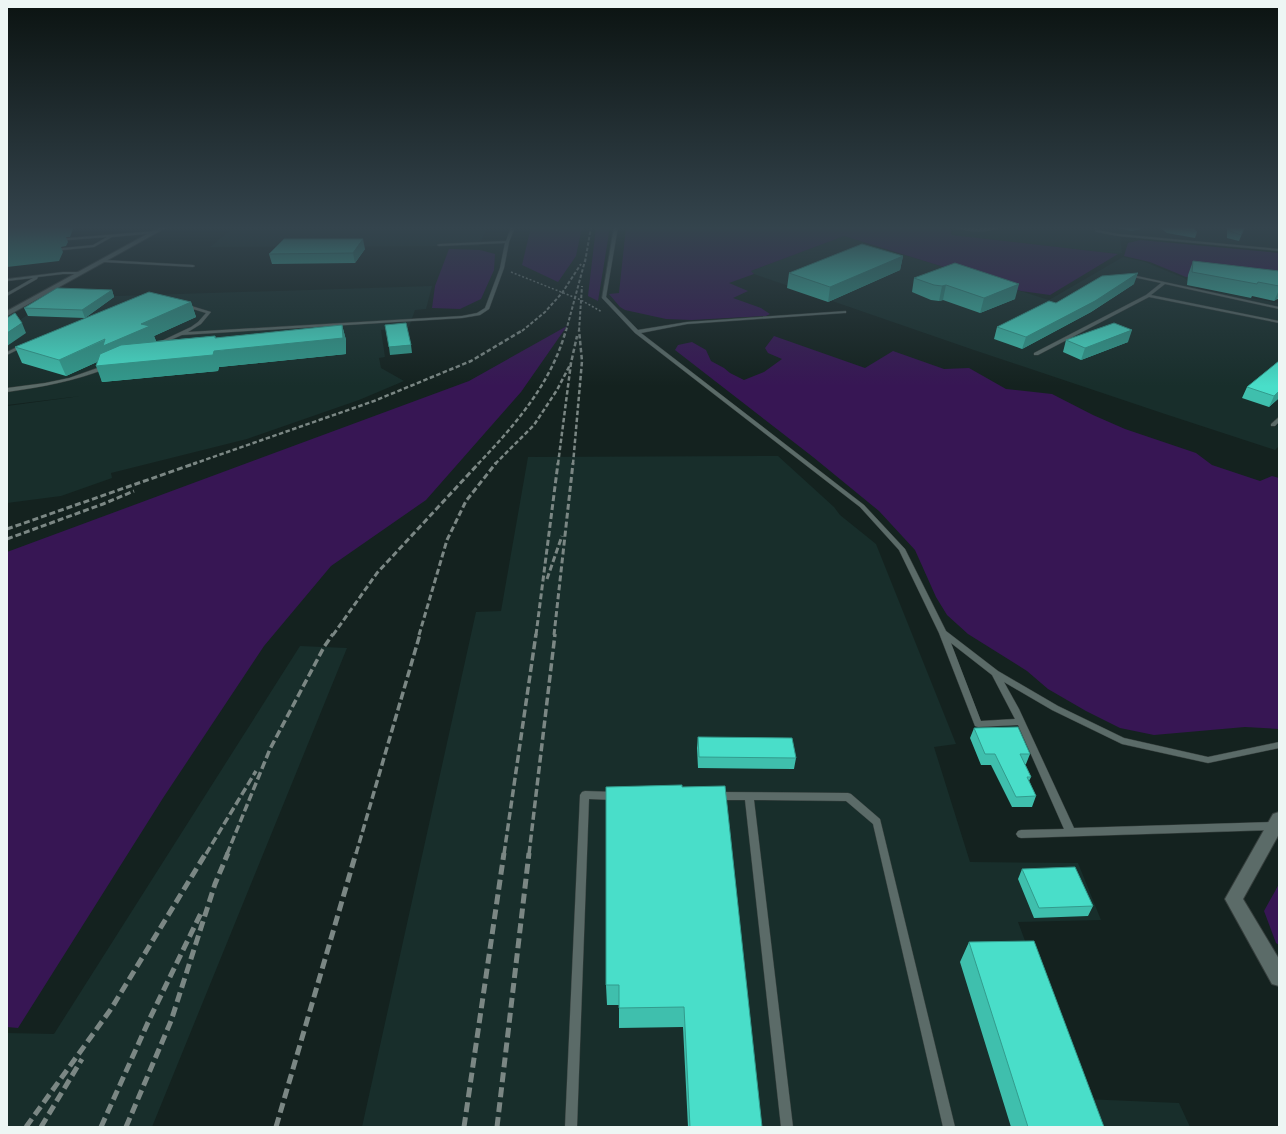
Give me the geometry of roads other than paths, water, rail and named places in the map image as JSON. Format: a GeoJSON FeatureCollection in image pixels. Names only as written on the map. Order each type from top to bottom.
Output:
{"type":"FeatureCollection","features":[{"type":"Feature","properties":{"kind":"street"},"geometry":{"type":"LineString","coordinates":[[7,314],[69,280]]}},
{"type":"Feature","properties":{"kind":"street"},"geometry":{"type":"LineString","coordinates":[[1277,822],[1234,899],[1279,977]]}},
{"type":"Feature","properties":{"kind":"lane"},"geometry":{"type":"LineString","coordinates":[[7,295],[32,280]]}},
{"type":"Feature","properties":{"kind":"lane"},"geometry":{"type":"LineString","coordinates":[[181,334],[462,317],[478,314],[487,309],[498,280]]}},
{"type":"Feature","properties":{"kind":"lane"},"geometry":{"type":"LineString","coordinates":[[607,280],[604,297],[637,332],[862,506],[902,549],[943,633],[978,724],[1021,722]]}},
{"type":"Feature","properties":{"kind":"lane"},"geometry":{"type":"LineString","coordinates":[[1151,280],[1279,308]]}},
{"type":"Feature","properties":{"kind":"lane"},"geometry":{"type":"LineString","coordinates":[[1036,354],[1148,296],[1164,283]]}},
{"type":"Feature","properties":{"kind":"lane"},"geometry":{"type":"LineString","coordinates":[[1148,296],[1279,322]]}},
{"type":"Feature","properties":{"kind":"lane"},"geometry":{"type":"LineString","coordinates":[[153,346],[181,334],[204,320],[209,312],[179,304]]}},
{"type":"Feature","properties":{"kind":"lane"},"geometry":{"type":"LineString","coordinates":[[637,332],[688,322],[844,312]]}},
{"type":"Feature","properties":{"kind":"lane"},"geometry":{"type":"LineString","coordinates":[[7,354],[28,343]]}},
{"type":"Feature","properties":{"kind":"lane"},"geometry":{"type":"LineString","coordinates":[[7,390],[68,380],[90,374],[111,365]]}},
{"type":"Feature","properties":{"kind":"lane"},"geometry":{"type":"LineString","coordinates":[[1273,425],[1279,418]]}},
{"type":"Feature","properties":{"kind":"lane"},"geometry":{"type":"LineString","coordinates":[[943,633],[995,673],[1055,708],[1122,741],[1208,760],[1279,745]]}},
{"type":"Feature","properties":{"kind":"lane"},"geometry":{"type":"LineString","coordinates":[[995,673],[1021,722],[1071,833]]}},
{"type":"Feature","properties":{"kind":"lane"},"geometry":{"type":"LineString","coordinates":[[571,1127],[585,796],[624,796]]}},
{"type":"Feature","properties":{"kind":"lane"},"geometry":{"type":"LineString","coordinates":[[710,796],[848,797],[877,822],[949,1127]]}},
{"type":"Feature","properties":{"kind":"lane"},"geometry":{"type":"LineString","coordinates":[[749,796],[787,1127]]}},
{"type":"Feature","properties":{"kind":"lane"},"geometry":{"type":"LineString","coordinates":[[1021,834],[1071,833],[1277,822]]}},
{"type":"Feature","properties":{"kind":"railway"},"geometry":{"type":"LineString","coordinates":[[522,331],[545,312],[562,293],[571,280]]}},
{"type":"Feature","properties":{"kind":"railway"},"geometry":{"type":"LineString","coordinates":[[566,331],[580,280]]}},
{"type":"Feature","properties":{"kind":"railway"},"geometry":{"type":"LineString","coordinates":[[579,330],[582,286]]}},
{"type":"Feature","properties":{"kind":"railway"},"geometry":{"type":"LineString","coordinates":[[193,464],[374,401],[471,361],[523,330]]}},
{"type":"Feature","properties":{"kind":"railway"},"geometry":{"type":"LineString","coordinates":[[478,464],[518,419],[530,403],[551,368],[566,330]]}},
{"type":"Feature","properties":{"kind":"railway"},"geometry":{"type":"LineString","coordinates":[[573,464],[582,361],[579,330]]}},
{"type":"Feature","properties":{"kind":"railway"},"geometry":{"type":"LineString","coordinates":[[571,363],[577,336]]}},
{"type":"Feature","properties":{"kind":"railway"},"geometry":{"type":"LineString","coordinates":[[496,463],[534,425],[557,390],[571,363]]}},
{"type":"Feature","properties":{"kind":"railway"},"geometry":{"type":"LineString","coordinates":[[558,464],[571,363]]}},
{"type":"Feature","properties":{"kind":"railway"},"geometry":{"type":"LineString","coordinates":[[7,529],[196,463]]}},
{"type":"Feature","properties":{"kind":"railway"},"geometry":{"type":"LineString","coordinates":[[333,635],[377,573],[479,463]]}},
{"type":"Feature","properties":{"kind":"railway"},"geometry":{"type":"LineString","coordinates":[[419,635],[447,540],[466,501],[496,463]]}},
{"type":"Feature","properties":{"kind":"railway"},"geometry":{"type":"LineString","coordinates":[[536,635],[558,463]]}},
{"type":"Feature","properties":{"kind":"railway"},"geometry":{"type":"LineString","coordinates":[[554,635],[573,463]]}},
{"type":"Feature","properties":{"kind":"railway"},"geometry":{"type":"LineString","coordinates":[[7,539],[103,504],[134,491]]}},
{"type":"Feature","properties":{"kind":"railway"},"geometry":{"type":"LineString","coordinates":[[547,579],[562,536]]}},
{"type":"Feature","properties":{"kind":"railway"},"geometry":{"type":"LineString","coordinates":[[227,854],[270,749],[324,647],[333,634]]}},
{"type":"Feature","properties":{"kind":"railway"},"geometry":{"type":"LineString","coordinates":[[356,854],[420,634]]}},
{"type":"Feature","properties":{"kind":"railway"},"geometry":{"type":"LineString","coordinates":[[504,854],[536,634]]}},
{"type":"Feature","properties":{"kind":"railway"},"geometry":{"type":"LineString","coordinates":[[529,854],[555,634]]}},
{"type":"Feature","properties":{"kind":"railway"},"geometry":{"type":"LineString","coordinates":[[206,854],[256,771]]}},
{"type":"Feature","properties":{"kind":"railway"},"geometry":{"type":"LineString","coordinates":[[26,1127],[111,1009],[206,853]]}},
{"type":"Feature","properties":{"kind":"railway"},"geometry":{"type":"LineString","coordinates":[[126,1127],[171,1021],[215,884],[228,853]]}},
{"type":"Feature","properties":{"kind":"railway"},"geometry":{"type":"LineString","coordinates":[[276,1127],[356,853]]}},
{"type":"Feature","properties":{"kind":"railway"},"geometry":{"type":"LineString","coordinates":[[464,1127],[504,853]]}},
{"type":"Feature","properties":{"kind":"railway"},"geometry":{"type":"LineString","coordinates":[[497,1127],[529,853]]}},
{"type":"Feature","properties":{"kind":"railway"},"geometry":{"type":"LineString","coordinates":[[101,1127],[150,1018],[201,913]]}},
{"type":"Feature","properties":{"kind":"railway"},"geometry":{"type":"LineString","coordinates":[[41,1127],[82,1059]]}}]}
